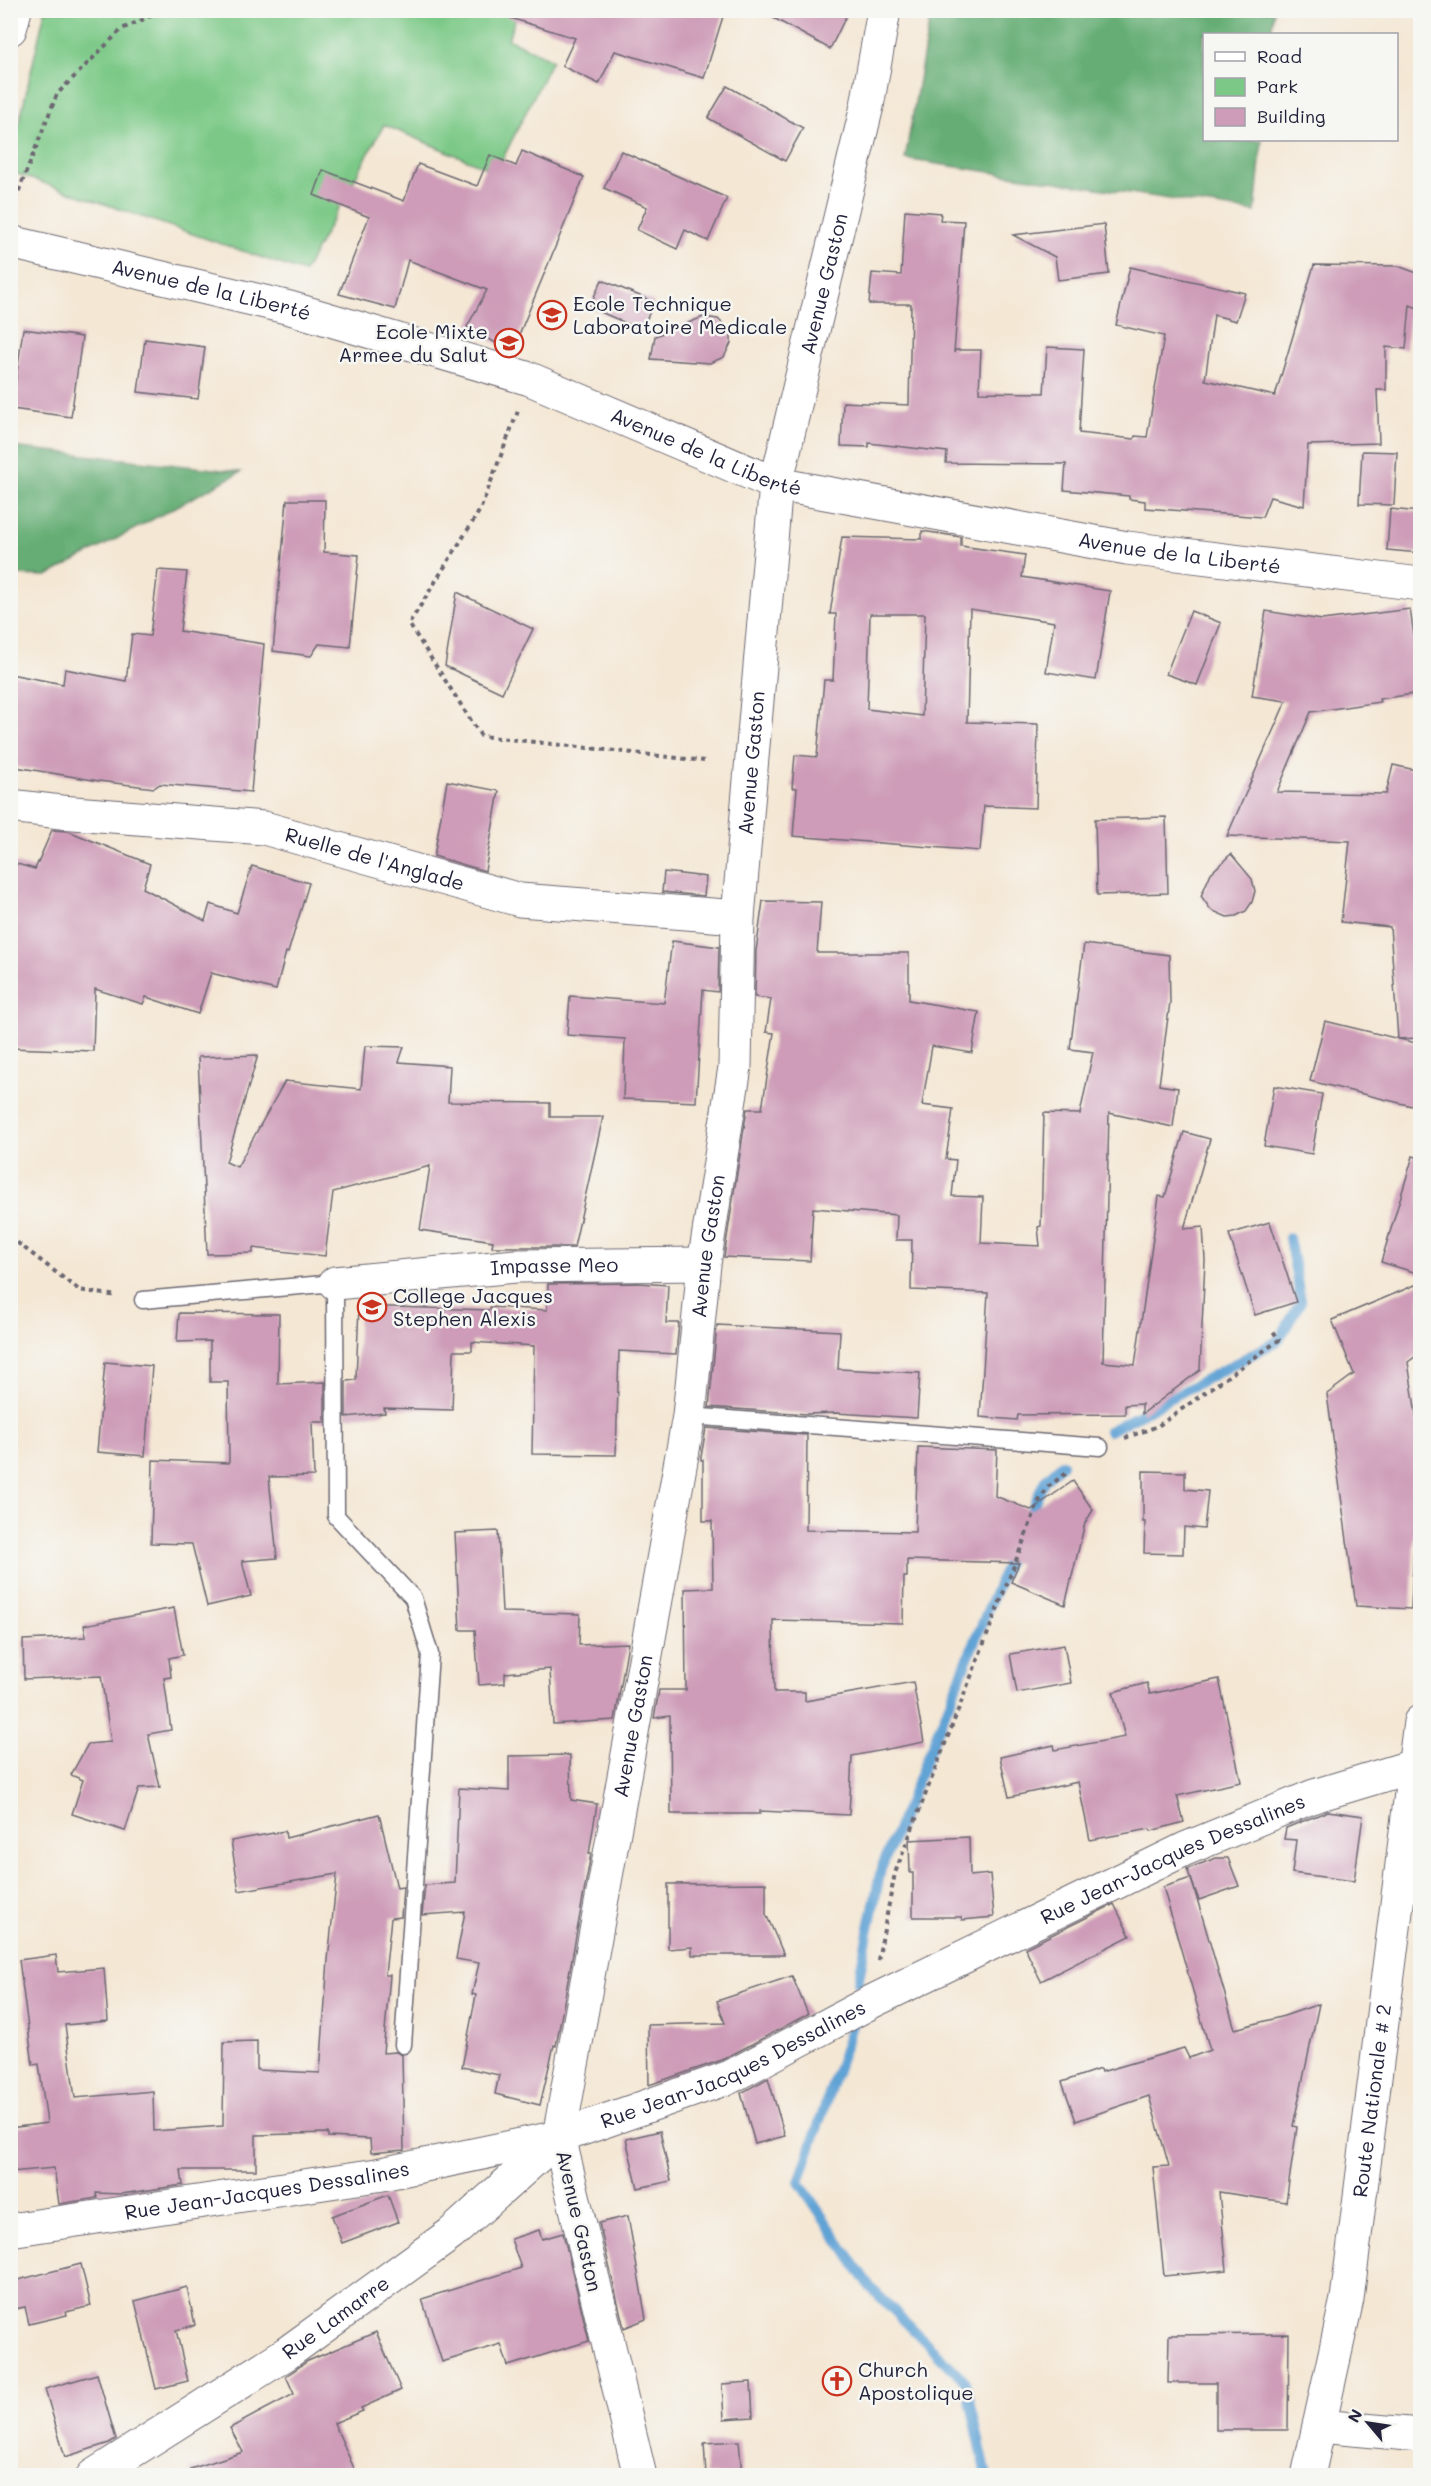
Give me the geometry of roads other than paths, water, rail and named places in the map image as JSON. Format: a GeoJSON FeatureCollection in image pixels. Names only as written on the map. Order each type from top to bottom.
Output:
{"type":"FeatureCollection","features":[{"type":"Feature","properties":{"kind":"street"},"geometry":{"type":"LineString","coordinates":[[10,29],[15,10]]}},
{"type":"Feature","properties":{"kind":"street","name":"Avenue Gaston"},"geometry":{"type":"LineString","coordinates":[[640,2475],[559,2138],[689,1416],[704,1264],[735,1067],[738,917],[776,484],[867,106],[884,10]]}},
{"type":"Feature","properties":{"kind":"street","name":"Avenue de la Liberté"},"geometry":{"type":"LineString","coordinates":[[10,242],[290,308],[530,379],[776,484],[1127,548],[1420,584]]}},
{"type":"Feature","properties":{"kind":"street","name":"Ruelle de l'Anglade"},"geometry":{"type":"LineString","coordinates":[[10,806],[264,828],[520,900],[738,917]]}},
{"type":"Feature","properties":{"kind":"street","name":"Impasse Meo"},"geometry":{"type":"LineString","coordinates":[[335,1282],[516,1266],[704,1264]]}},
{"type":"Feature","properties":{"kind":"street","name":"Route Nationale # 2"},"geometry":{"type":"LineString","coordinates":[[1308,2475],[1347,2299],[1417,1766],[1420,1722]]}},
{"type":"Feature","properties":{"kind":"street","name":"Rue Jean-Jacques Dessalines"},"geometry":{"type":"LineString","coordinates":[[10,2230],[377,2175],[559,2138],[730,2077],[871,2002],[1185,1849],[1314,1796],[1417,1766]]}},
{"type":"Feature","properties":{"kind":"street","name":"Rue Lamarre"},"geometry":{"type":"LineString","coordinates":[[93,2475],[287,2353],[451,2234],[559,2138]]}},
{"type":"Feature","properties":{"kind":"street"},"geometry":{"type":"LineString","coordinates":[[1319,2426],[1420,2435]]}},
{"type":"Feature","properties":{"kind":"lane"},"geometry":{"type":"LineString","coordinates":[[143,1300],[335,1282],[336,1516],[413,1598],[430,1654],[403,2045]]}},
{"type":"Feature","properties":{"kind":"lane"},"geometry":{"type":"LineString","coordinates":[[689,1416],[1100,1447]]}},
{"type":"Feature","properties":{"kind":"waterway"},"geometry":{"type":"LineString","coordinates":[[1109,1431],[1279,1340],[1301,1301],[1289,1238]]}},
{"type":"Feature","properties":{"kind":"waterway"},"geometry":{"type":"LineString","coordinates":[[1026,1521],[1045,1480],[1062,1464]]}},
{"type":"Feature","properties":{"kind":"waterway"},"geometry":{"type":"LineString","coordinates":[[858,1982],[881,1869],[1012,1551]]}},
{"type":"Feature","properties":{"kind":"waterway"},"geometry":{"type":"LineString","coordinates":[[853,2023],[799,2182],[870,2287],[966,2382],[987,2476]]}},
{"type":"Feature","properties":{"kind":"place","name":"Ecole Technique Laboratoire Medicale"},"geometry":{"type":"Point","coordinates":[552,315]}},
{"type":"Feature","properties":{"kind":"place","name":"Ecole Mixte Armee du Salut"},"geometry":{"type":"Point","coordinates":[509,343]}},
{"type":"Feature","properties":{"kind":"place","name":"College Jacques Stephen Alexis"},"geometry":{"type":"Point","coordinates":[372,1307]}},
{"type":"Feature","properties":{"kind":"place","name":"Church Apostolique"},"geometry":{"type":"Point","coordinates":[837,2381]}}]}
